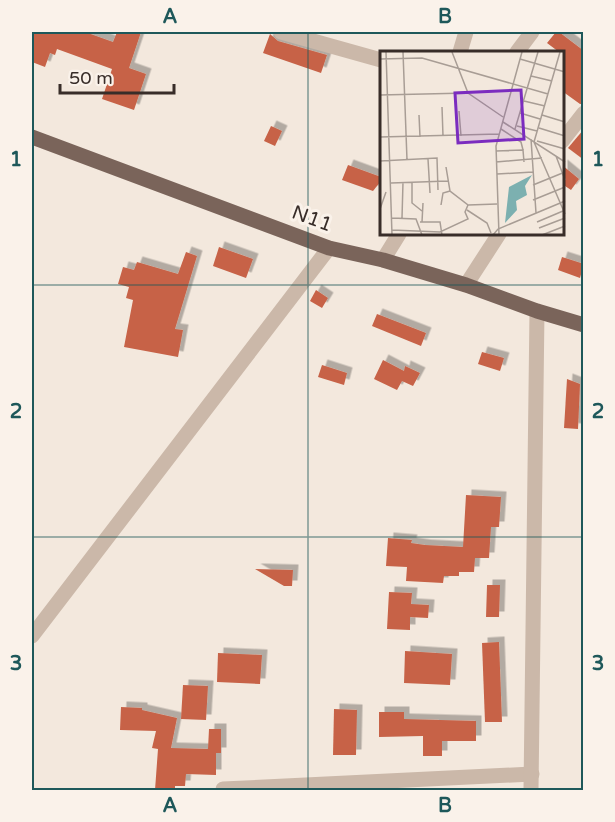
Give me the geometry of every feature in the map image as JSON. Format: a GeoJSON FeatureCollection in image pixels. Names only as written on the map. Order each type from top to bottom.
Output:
{"type":"FeatureCollection","features":[{"type":"Feature","properties":{"kind":"main road","name":"N11"},"geometry":{"type":"LineString","coordinates":[[32,137],[329,248],[383,260],[466,285],[537,311],[584,325]]}},
{"type":"Feature","properties":{"kind":"street"},"geometry":{"type":"LineString","coordinates":[[460,51],[466,32]]}},
{"type":"Feature","properties":{"kind":"street"},"geometry":{"type":"LineString","coordinates":[[518,51],[532,32]]}},
{"type":"Feature","properties":{"kind":"street"},"geometry":{"type":"LineString","coordinates":[[288,33],[380,60]]}},
{"type":"Feature","properties":{"kind":"street"},"geometry":{"type":"LineString","coordinates":[[564,138],[584,113]]}},
{"type":"Feature","properties":{"kind":"street"},"geometry":{"type":"LineString","coordinates":[[383,260],[398,236]]}},
{"type":"Feature","properties":{"kind":"street"},"geometry":{"type":"LineString","coordinates":[[466,285],[498,236]]}},
{"type":"Feature","properties":{"kind":"street"},"geometry":{"type":"LineString","coordinates":[[32,636],[329,248]]}},
{"type":"Feature","properties":{"kind":"street"},"geometry":{"type":"LineString","coordinates":[[531,790],[537,311]]}},
{"type":"Feature","properties":{"kind":"street"},"geometry":{"type":"LineString","coordinates":[[223,789],[532,774]]}},
{"type":"Feature","properties":{"kind":"building"},"geometry":{"type":"Polygon","coordinates":[[[32,32],[85,32],[113,42],[117,32],[141,32],[129,68],[146,74],[134,110],[102,99],[112,69],[57,49],[55,55],[50,53],[45,67],[32,62],[32,32]]]}},
{"type":"Feature","properties":{"kind":"building"},"geometry":{"type":"Polygon","coordinates":[[[556,32],[559,32],[584,51],[584,104],[580,104],[564,92],[564,51],[558,51],[547,43],[556,32]]]}},
{"type":"Feature","properties":{"kind":"building"},"geometry":{"type":"Polygon","coordinates":[[[270,34],[278,41],[327,55],[321,73],[263,53],[270,34]]]}},
{"type":"Feature","properties":{"kind":"building"},"geometry":{"type":"Polygon","coordinates":[[[271,126],[282,131],[275,146],[264,141],[271,126]]]}},
{"type":"Feature","properties":{"kind":"building"},"geometry":{"type":"Polygon","coordinates":[[[584,129],[584,160],[568,148],[584,129]]]}},
{"type":"Feature","properties":{"kind":"building"},"geometry":{"type":"Polygon","coordinates":[[[348,165],[380,177],[380,182],[373,191],[342,180],[348,165]]]}},
{"type":"Feature","properties":{"kind":"building"},"geometry":{"type":"Polygon","coordinates":[[[564,167],[579,179],[571,190],[564,185],[564,167]]]}},
{"type":"Feature","properties":{"kind":"building"},"geometry":{"type":"Polygon","coordinates":[[[219,247],[253,259],[246,278],[213,266],[219,247]]]}},
{"type":"Feature","properties":{"kind":"building"},"geometry":{"type":"Polygon","coordinates":[[[186,252],[197,256],[175,329],[183,330],[178,357],[124,347],[133,300],[126,298],[129,287],[118,284],[123,267],[134,270],[137,262],[178,274],[186,252]]]}},
{"type":"Feature","properties":{"kind":"building"},"geometry":{"type":"Polygon","coordinates":[[[562,257],[584,264],[580,278],[558,270],[562,257]]]}},
{"type":"Feature","properties":{"kind":"building"},"geometry":{"type":"Polygon","coordinates":[[[316,290],[328,298],[322,308],[310,301],[316,290]]]}},
{"type":"Feature","properties":{"kind":"building"},"geometry":{"type":"Polygon","coordinates":[[[377,314],[426,333],[421,346],[372,326],[377,314]]]}},
{"type":"Feature","properties":{"kind":"building"},"geometry":{"type":"Polygon","coordinates":[[[482,352],[504,358],[500,371],[478,364],[482,352]]]}},
{"type":"Feature","properties":{"kind":"building"},"geometry":{"type":"Polygon","coordinates":[[[383,360],[404,371],[405,366],[420,373],[413,386],[402,381],[397,390],[374,379],[383,360]]]}},
{"type":"Feature","properties":{"kind":"building"},"geometry":{"type":"Polygon","coordinates":[[[322,365],[347,373],[344,385],[318,377],[322,365]]]}},
{"type":"Feature","properties":{"kind":"building"},"geometry":{"type":"Polygon","coordinates":[[[567,379],[580,384],[578,429],[564,428],[567,379]]]}},
{"type":"Feature","properties":{"kind":"building"},"geometry":{"type":"Polygon","coordinates":[[[466,495],[501,497],[499,527],[491,527],[489,558],[475,558],[474,572],[459,572],[459,576],[444,576],[443,583],[406,581],[407,567],[386,566],[388,538],[412,540],[411,543],[425,545],[463,547],[466,495]]]}},
{"type":"Feature","properties":{"kind":"building"},"geometry":{"type":"Polygon","coordinates":[[[255,569],[293,570],[292,586],[284,586],[255,569]]]}},
{"type":"Feature","properties":{"kind":"building"},"geometry":{"type":"Polygon","coordinates":[[[487,585],[500,585],[499,617],[486,617],[487,585]]]}},
{"type":"Feature","properties":{"kind":"building"},"geometry":{"type":"Polygon","coordinates":[[[389,592],[412,593],[411,604],[429,605],[428,618],[410,617],[410,630],[387,629],[389,592]]]}},
{"type":"Feature","properties":{"kind":"building"},"geometry":{"type":"Polygon","coordinates":[[[499,642],[502,722],[485,722],[482,643],[499,642]]]}},
{"type":"Feature","properties":{"kind":"building"},"geometry":{"type":"Polygon","coordinates":[[[405,651],[452,654],[450,685],[404,683],[405,651]]]}},
{"type":"Feature","properties":{"kind":"building"},"geometry":{"type":"Polygon","coordinates":[[[218,653],[262,655],[260,684],[217,682],[218,653]]]}},
{"type":"Feature","properties":{"kind":"building"},"geometry":{"type":"Polygon","coordinates":[[[183,685],[208,686],[206,720],[181,719],[183,685]]]}},
{"type":"Feature","properties":{"kind":"building"},"geometry":{"type":"Polygon","coordinates":[[[121,707],[142,708],[142,710],[177,718],[171,748],[208,749],[209,729],[221,729],[221,753],[216,753],[216,775],[186,774],[185,786],[175,786],[175,790],[155,790],[158,749],[152,748],[156,731],[120,730],[121,707]]]}},
{"type":"Feature","properties":{"kind":"building"},"geometry":{"type":"Polygon","coordinates":[[[334,709],[357,710],[356,755],[333,755],[334,709]]]}},
{"type":"Feature","properties":{"kind":"building"},"geometry":{"type":"Polygon","coordinates":[[[379,712],[404,712],[404,719],[476,721],[476,741],[442,741],[442,756],[423,756],[423,736],[379,737],[379,712]]]}}]}
